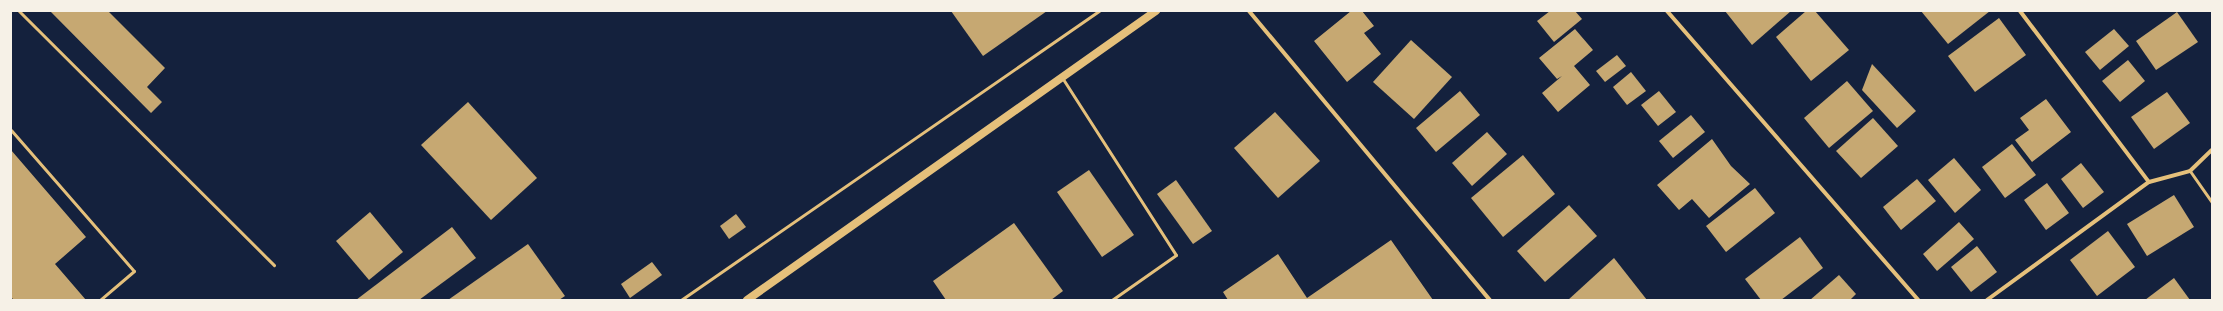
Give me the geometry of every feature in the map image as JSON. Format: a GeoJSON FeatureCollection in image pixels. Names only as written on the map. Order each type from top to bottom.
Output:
{"type":"FeatureCollection","features":[{"type":"Feature","properties":{"kind":"main road"},"geometry":{"type":"LineString","coordinates":[[747,300],[1156,11]]}},
{"type":"Feature","properties":{"kind":"street"},"geometry":{"type":"LineString","coordinates":[[1249,11],[1490,300]]}},
{"type":"Feature","properties":{"kind":"street"},"geometry":{"type":"LineString","coordinates":[[1667,11],[1918,300]]}},
{"type":"Feature","properties":{"kind":"street"},"geometry":{"type":"LineString","coordinates":[[2020,11],[2149,182]]}},
{"type":"Feature","properties":{"kind":"street"},"geometry":{"type":"LineString","coordinates":[[1987,300],[2149,182],[2190,171],[2212,150]]}},
{"type":"Feature","properties":{"kind":"lane"},"geometry":{"type":"LineString","coordinates":[[19,11],[274,265]]}},
{"type":"Feature","properties":{"kind":"lane"},"geometry":{"type":"LineString","coordinates":[[1062,77],[1176,255],[1112,300]]}},
{"type":"Feature","properties":{"kind":"lane"},"geometry":{"type":"LineString","coordinates":[[11,130],[134,271],[100,300]]}},
{"type":"Feature","properties":{"kind":"lane"},"geometry":{"type":"LineString","coordinates":[[2190,171],[2212,204]]}},
{"type":"Feature","properties":{"kind":"path"},"geometry":{"type":"LineString","coordinates":[[681,300],[1099,11]]}},
{"type":"Feature","properties":{"kind":"building"},"geometry":{"type":"Polygon","coordinates":[[[50,11],[108,11],[165,68],[147,87],[162,102],[151,113],[50,11]]]}},
{"type":"Feature","properties":{"kind":"building"},"geometry":{"type":"Polygon","coordinates":[[[951,11],[1047,11],[983,56],[951,11]]]}},
{"type":"Feature","properties":{"kind":"building"},"geometry":{"type":"Polygon","coordinates":[[[1351,11],[1362,11],[1374,26],[1364,33],[1381,54],[1347,82],[1314,41],[1351,11]]]}},
{"type":"Feature","properties":{"kind":"building"},"geometry":{"type":"Polygon","coordinates":[[[1550,11],[1575,11],[1582,19],[1554,42],[1537,21],[1550,11]]]}},
{"type":"Feature","properties":{"kind":"building"},"geometry":{"type":"Polygon","coordinates":[[[1725,11],[1791,11],[1752,45],[1725,11]]]}},
{"type":"Feature","properties":{"kind":"building"},"geometry":{"type":"Polygon","coordinates":[[[1806,11],[1815,11],[1849,50],[1811,81],[1776,37],[1806,11]]]}},
{"type":"Feature","properties":{"kind":"building"},"geometry":{"type":"Polygon","coordinates":[[[1921,11],[1990,11],[1948,44],[1921,11]]]}},
{"type":"Feature","properties":{"kind":"building"},"geometry":{"type":"Polygon","coordinates":[[[2177,12],[2198,42],[2156,70],[2136,41],[2177,12]]]}},
{"type":"Feature","properties":{"kind":"building"},"geometry":{"type":"Polygon","coordinates":[[[1999,18],[2026,55],[1975,92],[1948,56],[1999,18]]]}},
{"type":"Feature","properties":{"kind":"building"},"geometry":{"type":"Polygon","coordinates":[[[1575,29],[1593,50],[1574,66],[1590,85],[1558,112],[1542,93],[1562,76],[1557,79],[1539,58],[1575,29]]]}},
{"type":"Feature","properties":{"kind":"building"},"geometry":{"type":"Polygon","coordinates":[[[2114,29],[2129,46],[2100,70],[2085,52],[2114,29]]]}},
{"type":"Feature","properties":{"kind":"building"},"geometry":{"type":"Polygon","coordinates":[[[1411,40],[1452,77],[1414,119],[1373,82],[1411,40]]]}},
{"type":"Feature","properties":{"kind":"building"},"geometry":{"type":"Polygon","coordinates":[[[1617,55],[1626,66],[1605,82],[1596,71],[1617,55]]]}},
{"type":"Feature","properties":{"kind":"building"},"geometry":{"type":"Polygon","coordinates":[[[2128,60],[2145,81],[2120,102],[2102,81],[2128,60]]]}},
{"type":"Feature","properties":{"kind":"building"},"geometry":{"type":"Polygon","coordinates":[[[1872,64],[1916,111],[1897,128],[1862,90],[1872,64]]]}},
{"type":"Feature","properties":{"kind":"building"},"geometry":{"type":"Polygon","coordinates":[[[1631,72],[1646,91],[1627,105],[1613,87],[1631,72]]]}},
{"type":"Feature","properties":{"kind":"building"},"geometry":{"type":"Polygon","coordinates":[[[1847,81],[1873,111],[1829,148],[1804,118],[1847,81]]]}},
{"type":"Feature","properties":{"kind":"building"},"geometry":{"type":"Polygon","coordinates":[[[1460,91],[1480,115],[1436,152],[1416,128],[1460,91]]]}},
{"type":"Feature","properties":{"kind":"building"},"geometry":{"type":"Polygon","coordinates":[[[1659,91],[1676,112],[1658,126],[1641,105],[1659,91]]]}},
{"type":"Feature","properties":{"kind":"building"},"geometry":{"type":"Polygon","coordinates":[[[2167,92],[2190,123],[2154,149],[2131,117],[2167,92]]]}},
{"type":"Feature","properties":{"kind":"building"},"geometry":{"type":"Polygon","coordinates":[[[2046,99],[2071,132],[2032,162],[2015,140],[2029,130],[2020,118],[2046,99]]]}},
{"type":"Feature","properties":{"kind":"building"},"geometry":{"type":"Polygon","coordinates":[[[468,102],[537,178],[491,220],[421,145],[468,102]]]}},
{"type":"Feature","properties":{"kind":"building"},"geometry":{"type":"Polygon","coordinates":[[[1275,112],[1320,161],[1278,198],[1234,148],[1275,112]]]}},
{"type":"Feature","properties":{"kind":"building"},"geometry":{"type":"Polygon","coordinates":[[[1691,115],[1705,132],[1673,158],[1659,141],[1691,115]]]}},
{"type":"Feature","properties":{"kind":"building"},"geometry":{"type":"Polygon","coordinates":[[[1873,118],[1898,146],[1861,178],[1836,151],[1873,118]]]}},
{"type":"Feature","properties":{"kind":"building"},"geometry":{"type":"Polygon","coordinates":[[[1487,132],[1507,154],[1472,186],[1452,163],[1487,132]]]}},
{"type":"Feature","properties":{"kind":"building"},"geometry":{"type":"Polygon","coordinates":[[[1712,139],[1731,166],[1750,184],[1709,218],[1692,199],[1679,210],[1657,185],[1712,139]]]}},
{"type":"Feature","properties":{"kind":"building"},"geometry":{"type":"Polygon","coordinates":[[[2012,144],[2036,175],[2005,198],[1982,167],[2012,144]]]}},
{"type":"Feature","properties":{"kind":"building"},"geometry":{"type":"Polygon","coordinates":[[[11,150],[86,237],[55,264],[86,300],[14,300],[11,297],[11,150]]]}},
{"type":"Feature","properties":{"kind":"building"},"geometry":{"type":"Polygon","coordinates":[[[1523,155],[1555,194],[1503,237],[1471,198],[1523,155]]]}},
{"type":"Feature","properties":{"kind":"building"},"geometry":{"type":"Polygon","coordinates":[[[1954,158],[1981,190],[1955,213],[1928,180],[1954,158]]]}},
{"type":"Feature","properties":{"kind":"building"},"geometry":{"type":"Polygon","coordinates":[[[2081,163],[2104,192],[2083,208],[2061,179],[2081,163]]]}},
{"type":"Feature","properties":{"kind":"building"},"geometry":{"type":"Polygon","coordinates":[[[1089,170],[1134,235],[1102,257],[1057,192],[1089,170]]]}},
{"type":"Feature","properties":{"kind":"building"},"geometry":{"type":"Polygon","coordinates":[[[1917,179],[1936,201],[1901,230],[1883,207],[1917,179]]]}},
{"type":"Feature","properties":{"kind":"building"},"geometry":{"type":"Polygon","coordinates":[[[1176,180],[1212,231],[1193,244],[1157,194],[1176,180]]]}},
{"type":"Feature","properties":{"kind":"building"},"geometry":{"type":"Polygon","coordinates":[[[2047,183],[2069,213],[2046,230],[2024,200],[2047,183]]]}},
{"type":"Feature","properties":{"kind":"building"},"geometry":{"type":"Polygon","coordinates":[[[1755,188],[1775,213],[1726,252],[1706,226],[1755,188]]]}},
{"type":"Feature","properties":{"kind":"building"},"geometry":{"type":"Polygon","coordinates":[[[2174,195],[2194,227],[2147,256],[2127,224],[2174,195]]]}},
{"type":"Feature","properties":{"kind":"building"},"geometry":{"type":"Polygon","coordinates":[[[1569,205],[1597,236],[1545,282],[1517,251],[1569,205]]]}},
{"type":"Feature","properties":{"kind":"building"},"geometry":{"type":"Polygon","coordinates":[[[370,212],[403,252],[369,280],[336,241],[370,212]]]}},
{"type":"Feature","properties":{"kind":"building"},"geometry":{"type":"Polygon","coordinates":[[[736,214],[746,227],[729,239],[720,226],[736,214]]]}},
{"type":"Feature","properties":{"kind":"building"},"geometry":{"type":"Polygon","coordinates":[[[1959,222],[1974,239],[1937,271],[1923,254],[1959,222]]]}},
{"type":"Feature","properties":{"kind":"building"},"geometry":{"type":"Polygon","coordinates":[[[1014,223],[1063,291],[1051,300],[946,300],[933,281],[1014,223]]]}},
{"type":"Feature","properties":{"kind":"building"},"geometry":{"type":"Polygon","coordinates":[[[452,227],[476,258],[419,300],[356,300],[452,227]]]}},
{"type":"Feature","properties":{"kind":"building"},"geometry":{"type":"Polygon","coordinates":[[[2108,231],[2135,267],[2097,296],[2070,260],[2108,231]]]}},
{"type":"Feature","properties":{"kind":"building"},"geometry":{"type":"Polygon","coordinates":[[[1800,237],[1823,268],[1781,300],[1761,300],[1745,279],[1800,237]]]}},
{"type":"Feature","properties":{"kind":"building"},"geometry":{"type":"Polygon","coordinates":[[[1391,240],[1433,300],[1228,300],[1223,292],[1278,254],[1307,298],[1391,240]]]}},
{"type":"Feature","properties":{"kind":"building"},"geometry":{"type":"Polygon","coordinates":[[[528,244],[565,296],[559,300],[448,300],[528,244]]]}},
{"type":"Feature","properties":{"kind":"building"},"geometry":{"type":"Polygon","coordinates":[[[1977,246],[1997,272],[1971,292],[1951,267],[1977,246]]]}},
{"type":"Feature","properties":{"kind":"building"},"geometry":{"type":"Polygon","coordinates":[[[1614,258],[1647,300],[1568,300],[1614,258]]]}},
{"type":"Feature","properties":{"kind":"building"},"geometry":{"type":"Polygon","coordinates":[[[652,262],[662,275],[630,298],[621,284],[652,262]]]}},
{"type":"Feature","properties":{"kind":"building"},"geometry":{"type":"Polygon","coordinates":[[[1839,275],[1856,294],[1850,300],[1810,300],[1839,275]]]}},
{"type":"Feature","properties":{"kind":"building"},"geometry":{"type":"Polygon","coordinates":[[[2174,278],[2190,300],[2145,300],[2174,278]]]}}]}
